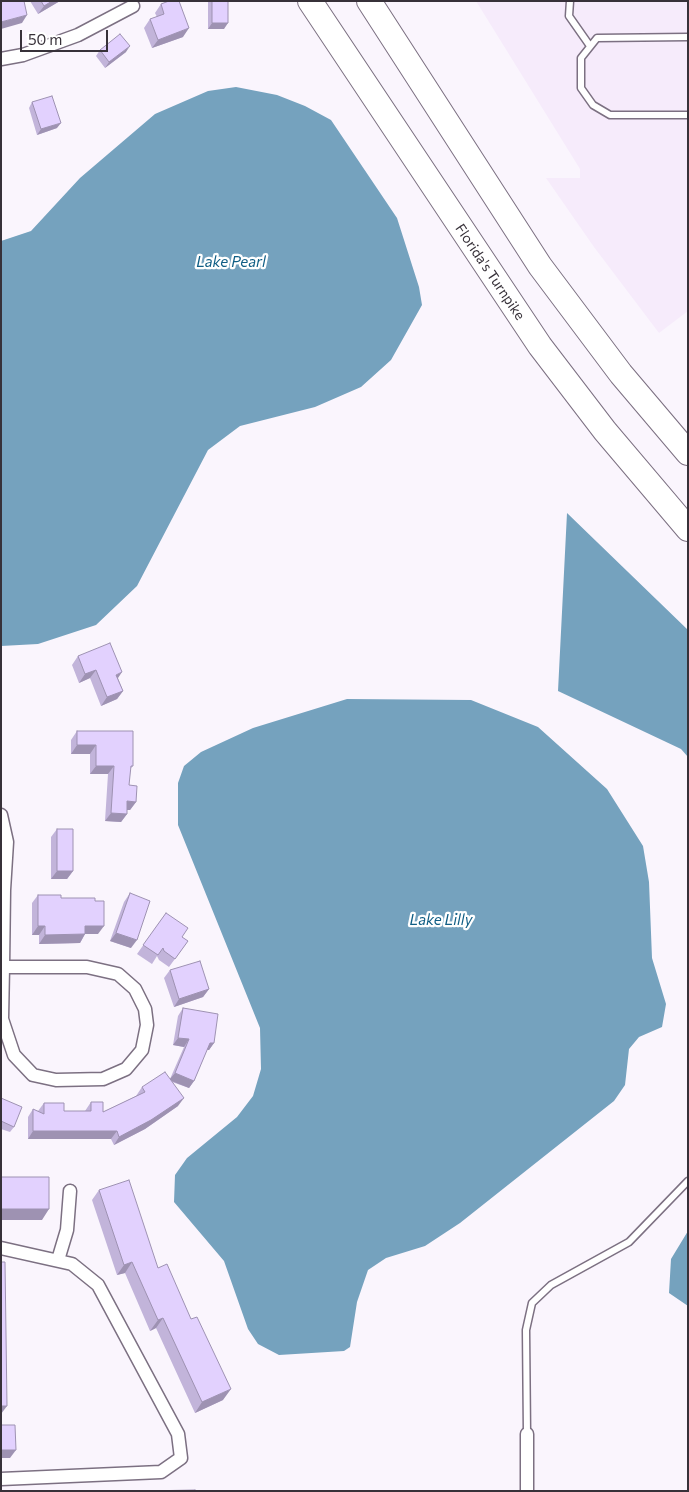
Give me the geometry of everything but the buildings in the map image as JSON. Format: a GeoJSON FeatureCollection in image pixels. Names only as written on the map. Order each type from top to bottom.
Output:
{"type":"FeatureCollection","features":[{"type":"Feature","properties":{"kind":"highway","name":"Florida's Turnpike"},"geometry":{"type":"LineString","coordinates":[[310,1],[540,346],[605,431],[688,528]]}},
{"type":"Feature","properties":{"kind":"highway"},"geometry":{"type":"LineString","coordinates":[[369,1],[540,266],[621,374],[688,453]]}},
{"type":"Feature","properties":{"kind":"street"},"geometry":{"type":"LineString","coordinates":[[1,59],[23,55],[78,35],[133,6]]}},
{"type":"Feature","properties":{"kind":"street"},"geometry":{"type":"LineString","coordinates":[[1,815],[7,842],[3,890],[2,1019],[14,1055],[33,1075],[56,1080],[103,1079],[126,1069],[142,1050],[147,1024],[145,1009],[134,990],[118,974],[86,967],[3,966]]}},
{"type":"Feature","properties":{"kind":"street"},"geometry":{"type":"LineString","coordinates":[[58,1260],[67,1230],[70,1190]]}},
{"type":"Feature","properties":{"kind":"street"},"geometry":{"type":"LineString","coordinates":[[1,1248],[72,1264],[98,1285],[178,1434],[181,1458],[160,1472],[1,1479]]}},
{"type":"Feature","properties":{"kind":"street"},"geometry":{"type":"LineString","coordinates":[[526,1434],[527,1491]]}},
{"type":"Feature","properties":{"kind":"lane"},"geometry":{"type":"LineString","coordinates":[[570,1],[569,16],[590,46]]}},
{"type":"Feature","properties":{"kind":"lane"},"geometry":{"type":"LineString","coordinates":[[688,37],[597,38],[581,58],[581,88],[593,105],[610,115],[688,115]]}},
{"type":"Feature","properties":{"kind":"lane"},"geometry":{"type":"LineString","coordinates":[[526,1434],[526,1330],[532,1303],[551,1285],[629,1242],[688,1181]]}},
{"type":"Feature","properties":{"kind":"shaded area"},"geometry":{"type":"Polygon","coordinates":[[[476,1],[688,1],[688,311],[659,333],[594,247],[546,178],[580,178],[580,169],[476,1]]]}},
{"type":"Feature","properties":{"kind":"water","name":"Lake Pearl"},"geometry":{"type":"Polygon","coordinates":[[[236,87],[277,95],[305,106],[331,120],[397,218],[419,287],[422,305],[391,360],[361,387],[315,407],[240,426],[208,450],[137,586],[96,625],[38,644],[1,646],[1,241],[31,231],[80,178],[155,114],[208,91],[236,87]]]}},
{"type":"Feature","properties":{"kind":"water"},"geometry":{"type":"Polygon","coordinates":[[[567,513],[688,630],[688,757],[681,749],[558,691],[567,513]]]}},
{"type":"Feature","properties":{"kind":"water","name":"Lake Lilly"},"geometry":{"type":"Polygon","coordinates":[[[347,699],[471,700],[538,727],[607,789],[643,846],[649,882],[652,958],[666,1004],[662,1027],[639,1037],[629,1049],[625,1085],[614,1101],[460,1223],[425,1246],[386,1258],[368,1270],[357,1302],[350,1347],[344,1351],[279,1355],[258,1344],[248,1329],[224,1261],[174,1202],[175,1175],[187,1158],[237,1117],[253,1096],[261,1069],[260,1028],[178,825],[178,783],[184,766],[201,752],[253,728],[347,699]]]}},
{"type":"Feature","properties":{"kind":"water"},"geometry":{"type":"Polygon","coordinates":[[[688,1231],[688,1306],[669,1293],[671,1259],[688,1231]]]}}]}
